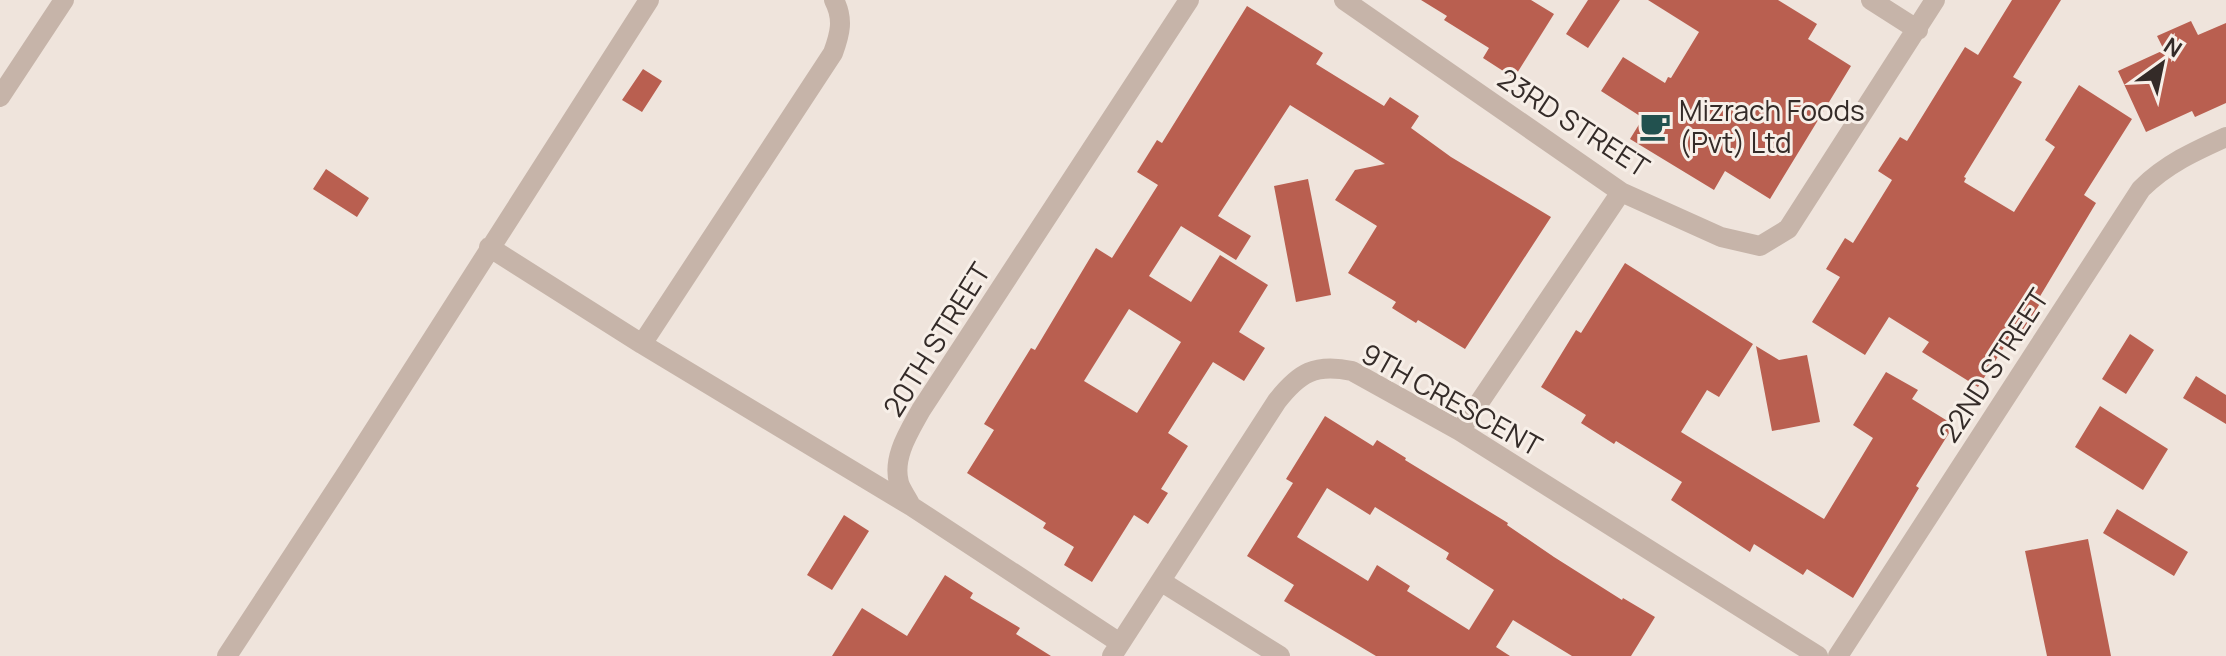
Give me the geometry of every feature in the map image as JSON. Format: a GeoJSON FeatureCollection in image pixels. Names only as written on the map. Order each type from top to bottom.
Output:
{"type":"FeatureCollection","features":[{"type":"Feature","properties":{"kind":"street"},"geometry":{"type":"LineString","coordinates":[[0,97],[64,0]]}},
{"type":"Feature","properties":{"kind":"street"},"geometry":{"type":"LineString","coordinates":[[227,656],[649,0]]}},
{"type":"Feature","properties":{"kind":"street"},"geometry":{"type":"LineString","coordinates":[[642,344],[833,53],[841,27],[834,0]]}},
{"type":"Feature","properties":{"kind":"street","name":"20TH STREET"},"geometry":{"type":"LineString","coordinates":[[911,506],[899,483],[898,459],[909,433],[1189,0]]}},
{"type":"Feature","properties":{"kind":"street","name":"23RD STREET"},"geometry":{"type":"LineString","coordinates":[[1344,0],[1621,192],[1721,237],[1760,246],[1788,229],[1918,30]]}},
{"type":"Feature","properties":{"kind":"street"},"geometry":{"type":"LineString","coordinates":[[1871,0],[1918,30],[1935,0]]}},
{"type":"Feature","properties":{"kind":"street","name":"22ND STREET"},"geometry":{"type":"LineString","coordinates":[[1838,656],[2141,189],[2159,171],[2226,137]]}},
{"type":"Feature","properties":{"kind":"street"},"geometry":{"type":"LineString","coordinates":[[1460,431],[1621,192]]}},
{"type":"Feature","properties":{"kind":"street"},"geometry":{"type":"LineString","coordinates":[[489,247],[642,344],[911,506],[1116,650]]}},
{"type":"Feature","properties":{"kind":"street","name":"9TH CRESCENT"},"geometry":{"type":"LineString","coordinates":[[1116,650],[1277,401],[1291,383],[1310,371],[1332,366],[1352,371],[1460,431],[1818,656]]}},
{"type":"Feature","properties":{"kind":"street"},"geometry":{"type":"LineString","coordinates":[[1162,582],[1280,656]]}},
{"type":"Feature","properties":{"kind":"building"},"geometry":{"type":"Polygon","coordinates":[[[1421,0],[1531,0],[1554,14],[1514,78],[1483,58],[1489,48],[1444,20],[1447,16],[1421,0]]]}},
{"type":"Feature","properties":{"kind":"building"},"geometry":{"type":"Polygon","coordinates":[[[1588,0],[1620,0],[1588,48],[1566,34],[1588,0]]]}},
{"type":"Feature","properties":{"kind":"building"},"geometry":{"type":"Polygon","coordinates":[[[1648,0],[1778,0],[1817,24],[1808,39],[1851,66],[1770,199],[1725,171],[1714,190],[1630,139],[1643,118],[1601,91],[1623,57],[1665,83],[1699,32],[1648,0]]]}},
{"type":"Feature","properties":{"kind":"building"},"geometry":{"type":"Polygon","coordinates":[[[2012,0],[2061,0],[2013,77],[2022,82],[1964,177],[1964,182],[2014,212],[2055,147],[2045,140],[2079,85],[2132,119],[2084,195],[2096,203],[2039,298],[2042,300],[2024,330],[2018,326],[1978,387],[1922,352],[1929,342],[1889,317],[1865,355],[1812,322],[1840,277],[1826,269],[1845,238],[1853,243],[1892,180],[1878,171],[1900,137],[1907,141],[1965,47],[1978,55],[2012,0]]]}},
{"type":"Feature","properties":{"kind":"building"},"geometry":{"type":"Polygon","coordinates":[[[1247,6],[1323,53],[1316,64],[1384,106],[1390,97],[1419,116],[1411,128],[1451,157],[1551,217],[1465,349],[1392,308],[1396,302],[1348,273],[1377,226],[1335,200],[1355,170],[1385,164],[1290,105],[1218,216],[1251,236],[1236,260],[1181,226],[1149,276],[1191,302],[1220,255],[1268,285],[1239,332],[1265,348],[1244,381],[1213,362],[1168,433],[1188,446],[1161,489],[1168,493],[1148,524],[1134,515],[1092,582],[1064,565],[1074,547],[1043,528],[1046,523],[967,473],[994,430],[984,424],[1031,348],[1035,350],[1096,248],[1112,258],[1158,185],[1137,172],[1157,140],[1162,143],[1247,6]],[[1129,309],[1084,381],[1137,413],[1181,342],[1129,309]]]}},
{"type":"Feature","properties":{"kind":"building"},"geometry":{"type":"Polygon","coordinates":[[[2191,21],[2198,35],[2226,23],[2226,103],[2195,117],[2192,111],[2146,132],[2118,71],[2164,50],[2157,36],[2191,21]]]}},
{"type":"Feature","properties":{"kind":"building"},"geometry":{"type":"Polygon","coordinates":[[[643,69],[662,81],[642,112],[622,100],[643,69]]]}},
{"type":"Feature","properties":{"kind":"building"},"geometry":{"type":"Polygon","coordinates":[[[326,169],[369,198],[357,217],[313,189],[326,169]]]}},
{"type":"Feature","properties":{"kind":"building"},"geometry":{"type":"Polygon","coordinates":[[[1308,179],[1331,295],[1296,302],[1274,186],[1308,179]]]}},
{"type":"Feature","properties":{"kind":"building"},"geometry":{"type":"Polygon","coordinates":[[[1625,263],[1753,344],[1719,397],[1707,390],[1681,432],[1824,519],[1873,438],[1853,425],[1886,372],[1918,390],[1912,399],[1954,425],[1853,598],[1807,569],[1803,575],[1754,544],[1750,552],[1671,500],[1682,482],[1581,423],[1586,415],[1541,387],[1576,330],[1581,333],[1625,263]]]}},
{"type":"Feature","properties":{"kind":"building"},"geometry":{"type":"Polygon","coordinates":[[[2130,334],[2154,350],[2126,394],[2102,379],[2130,334]]]}},
{"type":"Feature","properties":{"kind":"building"},"geometry":{"type":"Polygon","coordinates":[[[1756,346],[1779,360],[1807,355],[1820,422],[1772,431],[1756,346]]]}},
{"type":"Feature","properties":{"kind":"building"},"geometry":{"type":"Polygon","coordinates":[[[2196,376],[2226,395],[2226,424],[2183,398],[2196,376]]]}},
{"type":"Feature","properties":{"kind":"building"},"geometry":{"type":"Polygon","coordinates":[[[2100,406],[2168,449],[2143,490],[2075,447],[2100,406]]]}},
{"type":"Feature","properties":{"kind":"building"},"geometry":{"type":"Polygon","coordinates":[[[1325,416],[1373,446],[1377,440],[1508,523],[1554,557],[1655,617],[1631,656],[1572,656],[1513,620],[1496,647],[1510,656],[1376,656],[1284,601],[1294,585],[1247,556],[1293,483],[1286,479],[1325,416]],[[1327,488],[1297,537],[1368,581],[1377,565],[1410,586],[1407,591],[1469,630],[1494,590],[1446,559],[1449,553],[1375,507],[1370,515],[1327,488]]]}},
{"type":"Feature","properties":{"kind":"building"},"geometry":{"type":"Polygon","coordinates":[[[2117,509],[2188,552],[2174,576],[2103,533],[2117,509]]]}},
{"type":"Feature","properties":{"kind":"building"},"geometry":{"type":"Polygon","coordinates":[[[844,515],[869,531],[832,590],[807,575],[844,515]]]}},
{"type":"Feature","properties":{"kind":"building"},"geometry":{"type":"Polygon","coordinates":[[[2088,539],[2111,656],[2047,656],[2025,551],[2088,539]]]}},
{"type":"Feature","properties":{"kind":"building"},"geometry":{"type":"Polygon","coordinates":[[[945,575],[973,593],[970,598],[1020,628],[1016,634],[1051,656],[832,656],[862,608],[907,636],[945,575]]]}},
{"type":"Feature","properties":{"kind":"place","name":"Mizrach Foods (Pvt) Ltd"},"geometry":{"type":"Point","coordinates":[1655,126]}}]}
